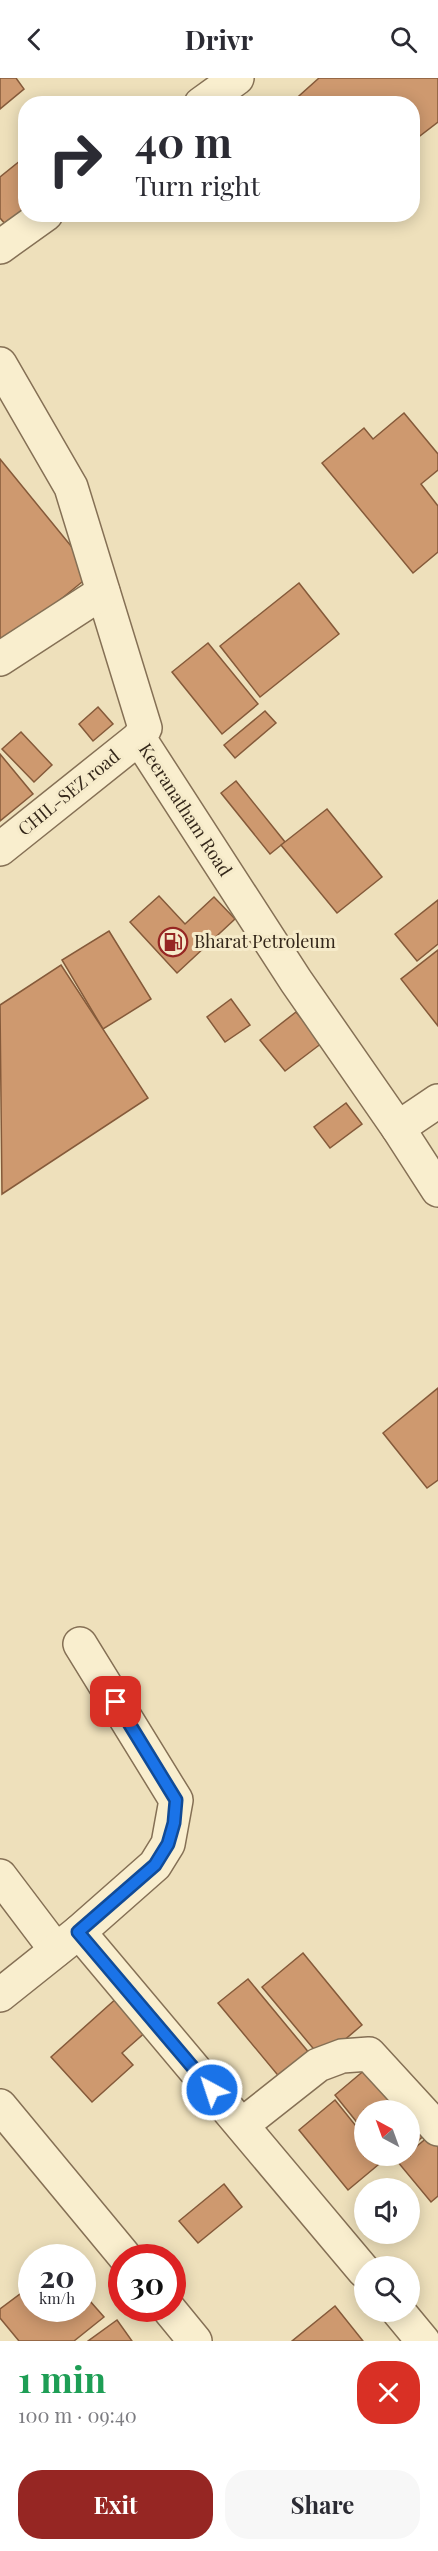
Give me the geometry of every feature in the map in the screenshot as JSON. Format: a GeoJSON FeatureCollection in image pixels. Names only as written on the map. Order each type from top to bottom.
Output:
{"type":"FeatureCollection","features":[{"type":"Feature","properties":{"kind":"street"},"geometry":{"type":"LineString","coordinates":[[212,96],[237,78]]}},
{"type":"Feature","properties":{"kind":"street"},"geometry":{"type":"LineString","coordinates":[[0,247],[35,222]]}},
{"type":"Feature","properties":{"kind":"street","name":"Keeranatham Road"},"geometry":{"type":"LineString","coordinates":[[0,364],[71,487],[145,728],[138,738],[296,981],[438,1190]]}},
{"type":"Feature","properties":{"kind":"street"},"geometry":{"type":"LineString","coordinates":[[0,659],[103,592]]}},
{"type":"Feature","properties":{"kind":"street","name":"CHIL-SEZ road"},"geometry":{"type":"LineString","coordinates":[[0,849],[138,738]]}},
{"type":"Feature","properties":{"kind":"street"},"geometry":{"type":"LineString","coordinates":[[398,1128],[438,1101]]}},
{"type":"Feature","properties":{"kind":"street"},"geometry":{"type":"LineString","coordinates":[[0,1995],[155,1865],[168,1844],[174,1823],[176,1800],[80,1644]]}},
{"type":"Feature","properties":{"kind":"street"},"geometry":{"type":"LineString","coordinates":[[0,1876],[67,1941],[242,2125],[354,2259]]}},
{"type":"Feature","properties":{"kind":"street"},"geometry":{"type":"LineString","coordinates":[[242,2125],[318,2065],[342,2056],[369,2054],[438,2129]]}},
{"type":"Feature","properties":{"kind":"street"},"geometry":{"type":"LineString","coordinates":[[0,2106],[114,2244]]}},
{"type":"Feature","properties":{"kind":"street"},"geometry":{"type":"LineString","coordinates":[[179,2322],[195,2341]]}},
{"type":"Feature","properties":{"kind":"street"},"geometry":{"type":"LineString","coordinates":[[407,2322],[423,2341]]}},
{"type":"Feature","properties":{"kind":"building"},"geometry":{"type":"Polygon","coordinates":[[[0,78],[16,78],[24,89],[0,109],[0,78]]]}},
{"type":"Feature","properties":{"kind":"building"},"geometry":{"type":"Polygon","coordinates":[[[319,78],[438,78],[438,122],[420,136],[420,96],[299,96],[319,78]]]}},
{"type":"Feature","properties":{"kind":"building"},"geometry":{"type":"Polygon","coordinates":[[[18,162],[18,218],[7,226],[0,218],[0,177],[18,162]]]}},
{"type":"Feature","properties":{"kind":"building"},"geometry":{"type":"Polygon","coordinates":[[[404,413],[438,454],[438,470],[421,484],[438,506],[438,552],[413,573],[322,463],[364,428],[373,439],[404,413]]]}},
{"type":"Feature","properties":{"kind":"building"},"geometry":{"type":"Polygon","coordinates":[[[0,459],[93,573],[6,644],[0,637],[0,459]]]}},
{"type":"Feature","properties":{"kind":"building"},"geometry":{"type":"Polygon","coordinates":[[[299,583],[339,634],[260,697],[220,646],[299,583]]]}},
{"type":"Feature","properties":{"kind":"building"},"geometry":{"type":"Polygon","coordinates":[[[208,643],[258,704],[222,734],[172,672],[208,643]]]}},
{"type":"Feature","properties":{"kind":"building"},"geometry":{"type":"Polygon","coordinates":[[[98,707],[113,724],[93,741],[79,724],[98,707]]]}},
{"type":"Feature","properties":{"kind":"building"},"geometry":{"type":"Polygon","coordinates":[[[265,711],[276,723],[235,758],[224,745],[265,711]]]}},
{"type":"Feature","properties":{"kind":"building"},"geometry":{"type":"Polygon","coordinates":[[[21,732],[52,765],[34,782],[2,749],[21,732]]]}},
{"type":"Feature","properties":{"kind":"building"},"geometry":{"type":"Polygon","coordinates":[[[0,754],[33,794],[0,821],[0,754]]]}},
{"type":"Feature","properties":{"kind":"building"},"geometry":{"type":"Polygon","coordinates":[[[236,781],[285,842],[270,854],[221,793],[236,781]]]}},
{"type":"Feature","properties":{"kind":"building"},"geometry":{"type":"Polygon","coordinates":[[[327,809],[382,877],[337,913],[281,845],[327,809]]]}},
{"type":"Feature","properties":{"kind":"building"},"geometry":{"type":"Polygon","coordinates":[[[159,896],[185,924],[214,897],[235,919],[177,973],[130,922],[159,896]]]}},
{"type":"Feature","properties":{"kind":"building"},"geometry":{"type":"Polygon","coordinates":[[[438,900],[438,944],[417,961],[395,934],[438,900]]]}},
{"type":"Feature","properties":{"kind":"building"},"geometry":{"type":"Polygon","coordinates":[[[109,931],[151,999],[103,1029],[62,960],[109,931]]]}},
{"type":"Feature","properties":{"kind":"building"},"geometry":{"type":"Polygon","coordinates":[[[438,950],[438,1026],[401,979],[438,950]]]}},
{"type":"Feature","properties":{"kind":"building"},"geometry":{"type":"Polygon","coordinates":[[[61,965],[148,1098],[2,1194],[0,1005],[61,965]]]}},
{"type":"Feature","properties":{"kind":"building"},"geometry":{"type":"Polygon","coordinates":[[[231,999],[250,1025],[225,1042],[207,1017],[231,999]]]}},
{"type":"Feature","properties":{"kind":"building"},"geometry":{"type":"Polygon","coordinates":[[[296,1012],[322,1043],[285,1071],[260,1040],[296,1012]]]}},
{"type":"Feature","properties":{"kind":"building"},"geometry":{"type":"Polygon","coordinates":[[[346,1103],[362,1124],[330,1148],[314,1127],[346,1103]]]}},
{"type":"Feature","properties":{"kind":"building"},"geometry":{"type":"Polygon","coordinates":[[[438,1388],[438,1480],[427,1488],[383,1433],[438,1388]]]}},
{"type":"Feature","properties":{"kind":"building"},"geometry":{"type":"Polygon","coordinates":[[[303,1953],[362,2025],[322,2059],[262,1987],[303,1953]]]}},
{"type":"Feature","properties":{"kind":"building"},"geometry":{"type":"Polygon","coordinates":[[[248,1979],[315,2060],[286,2085],[218,2003],[248,1979]]]}},
{"type":"Feature","properties":{"kind":"building"},"geometry":{"type":"Polygon","coordinates":[[[118,1997],[148,2030],[122,2053],[133,2065],[92,2102],[51,2057],[118,1997]]]}},
{"type":"Feature","properties":{"kind":"building"},"geometry":{"type":"Polygon","coordinates":[[[373,2063],[403,2100],[354,2100],[354,2119],[335,2095],[373,2063]]]}},
{"type":"Feature","properties":{"kind":"building"},"geometry":{"type":"Polygon","coordinates":[[[335,2100],[354,2124],[354,2166],[377,2166],[362,2178],[354,2178],[354,2185],[348,2190],[299,2130],[335,2100]]]}},
{"type":"Feature","properties":{"kind":"building"},"geometry":{"type":"Polygon","coordinates":[[[420,2120],[429,2131],[420,2139],[420,2120]]]}},
{"type":"Feature","properties":{"kind":"building"},"geometry":{"type":"Polygon","coordinates":[[[429,2136],[438,2147],[438,2196],[431,2202],[420,2189],[420,2178],[411,2178],[401,2166],[420,2166],[420,2144],[429,2136]]]}},
{"type":"Feature","properties":{"kind":"building"},"geometry":{"type":"Polygon","coordinates":[[[224,2184],[242,2207],[198,2243],[179,2221],[224,2184]]]}},
{"type":"Feature","properties":{"kind":"building"},"geometry":{"type":"Polygon","coordinates":[[[18,2296],[18,2322],[96,2322],[96,2308],[104,2317],[74,2341],[19,2341],[0,2318],[0,2309],[18,2296]]]}},
{"type":"Feature","properties":{"kind":"building"},"geometry":{"type":"Polygon","coordinates":[[[335,2306],[363,2341],[292,2341],[335,2306]]]}},
{"type":"Feature","properties":{"kind":"building"},"geometry":{"type":"Polygon","coordinates":[[[114,2322],[118,2322],[132,2341],[88,2341],[114,2322]]]}},
{"type":"Feature","properties":{"kind":"place","name":"Bharat Petroleum"},"geometry":{"type":"Point","coordinates":[173,942]}},
{"type":"Feature","properties":{"kind":"route"},"geometry":{"type":"LineString","coordinates":[[116,1702],[176,1800],[174,1823],[168,1844],[155,1865],[78,1932],[212,2090]]}}]}
